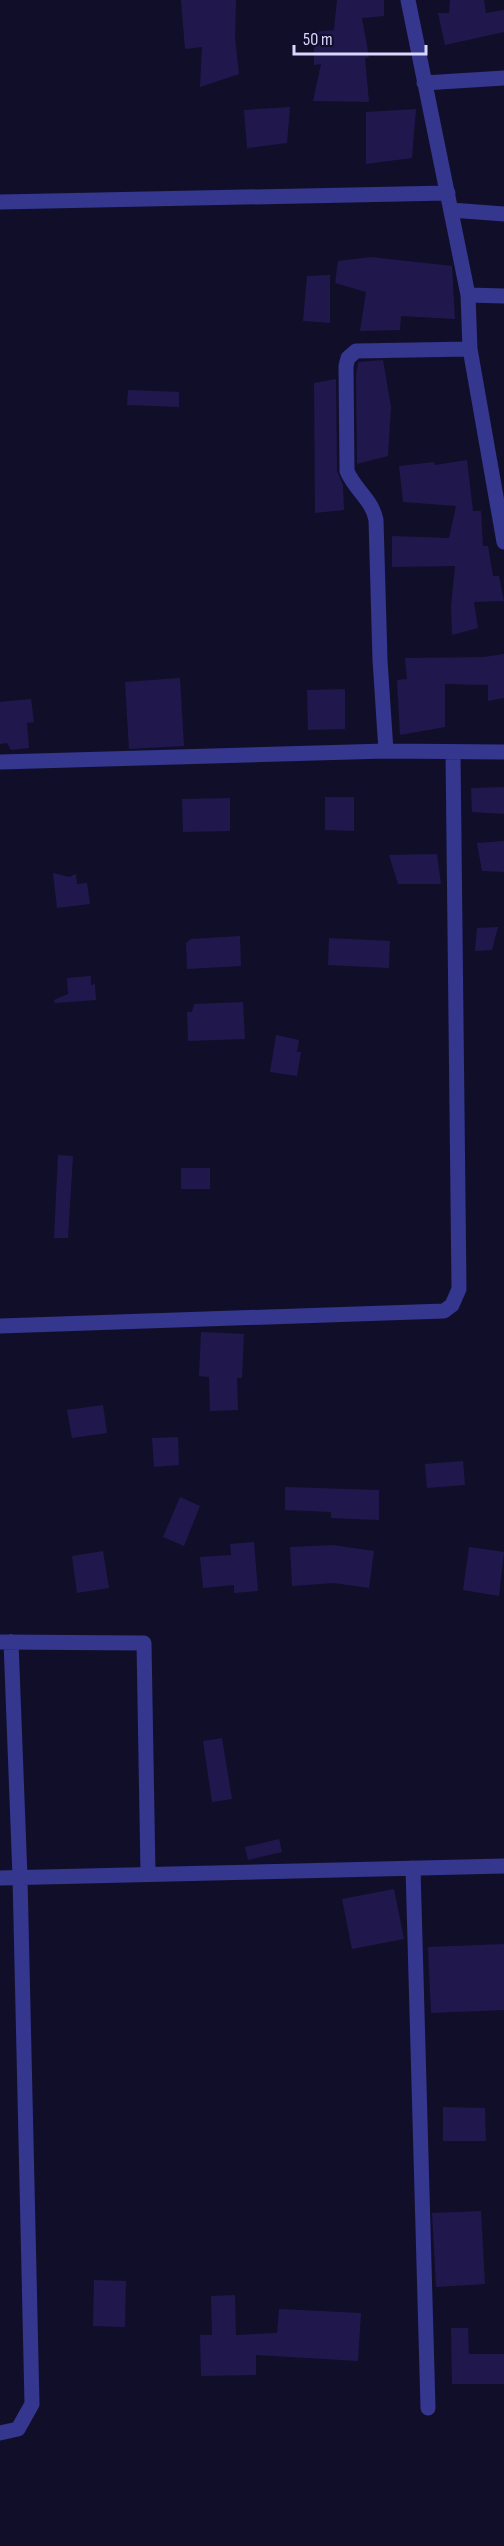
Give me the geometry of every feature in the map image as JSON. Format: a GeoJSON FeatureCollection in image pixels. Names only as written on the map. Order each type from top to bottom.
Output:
{"type":"FeatureCollection","features":[{"type":"Feature","properties":{"kind":"street"},"geometry":{"type":"LineString","coordinates":[[408,0],[468,295],[470,349],[498,483],[504,542]]}},
{"type":"Feature","properties":{"kind":"street"},"geometry":{"type":"LineString","coordinates":[[424,82],[504,78]]}},
{"type":"Feature","properties":{"kind":"street"},"geometry":{"type":"LineString","coordinates":[[0,202],[448,193]]}},
{"type":"Feature","properties":{"kind":"street"},"geometry":{"type":"LineString","coordinates":[[451,210],[504,214]]}},
{"type":"Feature","properties":{"kind":"street"},"geometry":{"type":"LineString","coordinates":[[468,295],[504,296]]}},
{"type":"Feature","properties":{"kind":"street"},"geometry":{"type":"LineString","coordinates":[[386,751],[380,660],[376,520],[370,502],[347,471],[346,366],[348,358],[356,351],[470,349]]}},
{"type":"Feature","properties":{"kind":"street"},"geometry":{"type":"LineString","coordinates":[[0,762],[386,751],[504,752]]}},
{"type":"Feature","properties":{"kind":"street"},"geometry":{"type":"LineString","coordinates":[[0,1326],[444,1311],[452,1305],[459,1289],[453,752]]}},
{"type":"Feature","properties":{"kind":"street"},"geometry":{"type":"LineString","coordinates":[[0,2433],[18,2429],[32,2404],[20,1877],[6,1642],[144,1643],[148,1874]]}},
{"type":"Feature","properties":{"kind":"street"},"geometry":{"type":"LineString","coordinates":[[0,1878],[504,1866]]}},
{"type":"Feature","properties":{"kind":"street"},"geometry":{"type":"LineString","coordinates":[[413,1868],[428,2408]]}},
{"type":"Feature","properties":{"kind":"building"},"geometry":{"type":"Polygon","coordinates":[[[181,0],[236,0],[235,38],[239,74],[200,87],[202,47],[185,49],[181,0]]]}},
{"type":"Feature","properties":{"kind":"building"},"geometry":{"type":"Polygon","coordinates":[[[337,0],[384,0],[384,16],[362,18],[369,57],[365,58],[369,102],[313,101],[321,64],[314,65],[314,32],[334,30],[337,0]]]}},
{"type":"Feature","properties":{"kind":"building"},"geometry":{"type":"Polygon","coordinates":[[[450,0],[484,0],[486,13],[504,10],[504,32],[445,45],[438,13],[449,13],[450,0]]]}},
{"type":"Feature","properties":{"kind":"building"},"geometry":{"type":"Polygon","coordinates":[[[290,107],[287,143],[247,148],[244,110],[290,107]]]}},
{"type":"Feature","properties":{"kind":"building"},"geometry":{"type":"Polygon","coordinates":[[[416,109],[412,158],[366,164],[366,112],[416,109]]]}},
{"type":"Feature","properties":{"kind":"building"},"geometry":{"type":"Polygon","coordinates":[[[371,257],[452,266],[455,319],[401,316],[400,330],[360,331],[366,292],[335,283],[338,261],[371,257]]]}},
{"type":"Feature","properties":{"kind":"building"},"geometry":{"type":"Polygon","coordinates":[[[330,275],[330,323],[303,321],[307,276],[330,275]]]}},
{"type":"Feature","properties":{"kind":"building"},"geometry":{"type":"Polygon","coordinates":[[[383,360],[391,407],[388,456],[357,464],[356,376],[358,362],[383,360]]]}},
{"type":"Feature","properties":{"kind":"building"},"geometry":{"type":"Polygon","coordinates":[[[336,379],[337,471],[343,485],[344,510],[315,513],[314,383],[336,379]]]}},
{"type":"Feature","properties":{"kind":"building"},"geometry":{"type":"Polygon","coordinates":[[[128,390],[179,392],[179,407],[127,405],[128,390]]]}},
{"type":"Feature","properties":{"kind":"building"},"geometry":{"type":"Polygon","coordinates":[[[467,460],[473,511],[481,511],[483,546],[488,546],[493,576],[499,576],[504,601],[474,602],[478,628],[452,635],[451,607],[455,566],[392,567],[392,536],[449,538],[456,506],[403,502],[399,466],[434,462],[435,465],[467,460]]]}},
{"type":"Feature","properties":{"kind":"building"},"geometry":{"type":"Polygon","coordinates":[[[504,654],[504,698],[488,701],[488,685],[445,684],[445,727],[400,735],[397,680],[407,679],[405,658],[484,657],[504,654]]]}},
{"type":"Feature","properties":{"kind":"building"},"geometry":{"type":"Polygon","coordinates":[[[180,678],[184,746],[129,749],[125,682],[180,678]]]}},
{"type":"Feature","properties":{"kind":"building"},"geometry":{"type":"Polygon","coordinates":[[[345,689],[345,729],[308,730],[307,690],[345,689]]]}},
{"type":"Feature","properties":{"kind":"building"},"geometry":{"type":"Polygon","coordinates":[[[31,699],[34,722],[27,723],[29,748],[11,750],[7,743],[0,744],[0,702],[31,699]]]}},
{"type":"Feature","properties":{"kind":"building"},"geometry":{"type":"Polygon","coordinates":[[[504,787],[504,814],[472,812],[471,788],[504,787]]]}},
{"type":"Feature","properties":{"kind":"building"},"geometry":{"type":"Polygon","coordinates":[[[325,797],[354,797],[354,831],[325,830],[325,797]]]}},
{"type":"Feature","properties":{"kind":"building"},"geometry":{"type":"Polygon","coordinates":[[[230,798],[230,831],[183,832],[182,799],[230,798]]]}},
{"type":"Feature","properties":{"kind":"building"},"geometry":{"type":"Polygon","coordinates":[[[504,841],[504,872],[482,871],[477,843],[504,841]]]}},
{"type":"Feature","properties":{"kind":"building"},"geometry":{"type":"Polygon","coordinates":[[[437,854],[441,884],[398,884],[389,855],[437,854]]]}},
{"type":"Feature","properties":{"kind":"building"},"geometry":{"type":"Polygon","coordinates":[[[53,873],[69,877],[76,874],[77,884],[87,883],[90,904],[57,908],[53,873]]]}},
{"type":"Feature","properties":{"kind":"building"},"geometry":{"type":"Polygon","coordinates":[[[498,927],[492,950],[475,951],[477,928],[498,927]]]}},
{"type":"Feature","properties":{"kind":"building"},"geometry":{"type":"Polygon","coordinates":[[[240,936],[241,966],[187,969],[186,943],[191,939],[240,936]]]}},
{"type":"Feature","properties":{"kind":"building"},"geometry":{"type":"Polygon","coordinates":[[[329,938],[390,941],[389,968],[328,965],[329,938]]]}},
{"type":"Feature","properties":{"kind":"building"},"geometry":{"type":"Polygon","coordinates":[[[91,976],[91,985],[95,984],[96,1000],[55,1003],[54,1000],[68,994],[67,978],[91,976]]]}},
{"type":"Feature","properties":{"kind":"building"},"geometry":{"type":"Polygon","coordinates":[[[243,1002],[245,1039],[188,1041],[187,1012],[192,1012],[194,1004],[243,1002]]]}},
{"type":"Feature","properties":{"kind":"building"},"geometry":{"type":"Polygon","coordinates":[[[276,1035],[299,1040],[297,1052],[301,1052],[297,1076],[270,1072],[276,1035]]]}},
{"type":"Feature","properties":{"kind":"building"},"geometry":{"type":"Polygon","coordinates":[[[58,1155],[73,1156],[68,1238],[54,1238],[58,1155]]]}},
{"type":"Feature","properties":{"kind":"building"},"geometry":{"type":"Polygon","coordinates":[[[181,1168],[210,1168],[210,1189],[181,1189],[181,1168]]]}},
{"type":"Feature","properties":{"kind":"building"},"geometry":{"type":"Polygon","coordinates":[[[201,1332],[244,1334],[242,1378],[237,1378],[238,1410],[210,1411],[209,1377],[199,1376],[201,1332]]]}},
{"type":"Feature","properties":{"kind":"building"},"geometry":{"type":"Polygon","coordinates":[[[103,1405],[107,1433],[72,1438],[67,1410],[103,1405]]]}},
{"type":"Feature","properties":{"kind":"building"},"geometry":{"type":"Polygon","coordinates":[[[178,1437],[179,1465],[154,1467],[152,1438],[178,1437]]]}},
{"type":"Feature","properties":{"kind":"building"},"geometry":{"type":"Polygon","coordinates":[[[463,1461],[465,1485],[427,1488],[425,1464],[463,1461]]]}},
{"type":"Feature","properties":{"kind":"building"},"geometry":{"type":"Polygon","coordinates":[[[285,1487],[379,1490],[379,1520],[331,1518],[331,1512],[285,1510],[285,1487]]]}},
{"type":"Feature","properties":{"kind":"building"},"geometry":{"type":"Polygon","coordinates":[[[180,1497],[200,1506],[184,1546],[163,1537],[180,1497]]]}},
{"type":"Feature","properties":{"kind":"building"},"geometry":{"type":"Polygon","coordinates":[[[254,1542],[258,1591],[234,1593],[234,1585],[203,1588],[200,1557],[231,1555],[230,1544],[254,1542]]]}},
{"type":"Feature","properties":{"kind":"building"},"geometry":{"type":"Polygon","coordinates":[[[332,1545],[374,1551],[369,1588],[334,1583],[292,1586],[290,1547],[332,1545]]]}},
{"type":"Feature","properties":{"kind":"building"},"geometry":{"type":"Polygon","coordinates":[[[469,1547],[504,1552],[499,1596],[463,1590],[469,1547]]]}},
{"type":"Feature","properties":{"kind":"building"},"geometry":{"type":"Polygon","coordinates":[[[103,1551],[109,1588],[77,1593],[72,1556],[103,1551]]]}},
{"type":"Feature","properties":{"kind":"building"},"geometry":{"type":"Polygon","coordinates":[[[222,1738],[232,1799],[212,1802],[203,1741],[222,1738]]]}},
{"type":"Feature","properties":{"kind":"building"},"geometry":{"type":"Polygon","coordinates":[[[279,1839],[282,1852],[248,1860],[245,1847],[279,1839]]]}},
{"type":"Feature","properties":{"kind":"building"},"geometry":{"type":"Polygon","coordinates":[[[394,1889],[404,1939],[352,1949],[342,1899],[394,1889]]]}},
{"type":"Feature","properties":{"kind":"building"},"geometry":{"type":"Polygon","coordinates":[[[504,1944],[504,2010],[431,2013],[428,1947],[504,1944]]]}},
{"type":"Feature","properties":{"kind":"building"},"geometry":{"type":"Polygon","coordinates":[[[443,2107],[485,2108],[486,2141],[443,2141],[443,2107]]]}},
{"type":"Feature","properties":{"kind":"building"},"geometry":{"type":"Polygon","coordinates":[[[481,2211],[485,2284],[436,2287],[432,2213],[481,2211]]]}},
{"type":"Feature","properties":{"kind":"building"},"geometry":{"type":"Polygon","coordinates":[[[94,2280],[126,2281],[125,2327],[93,2326],[94,2280]]]}},
{"type":"Feature","properties":{"kind":"building"},"geometry":{"type":"Polygon","coordinates":[[[235,2295],[236,2335],[277,2333],[279,2309],[361,2313],[358,2361],[256,2355],[256,2375],[201,2376],[200,2335],[212,2335],[211,2296],[235,2295]]]}},
{"type":"Feature","properties":{"kind":"building"},"geometry":{"type":"Polygon","coordinates":[[[451,2328],[468,2328],[469,2354],[504,2354],[504,2384],[452,2384],[451,2328]]]}}]}
